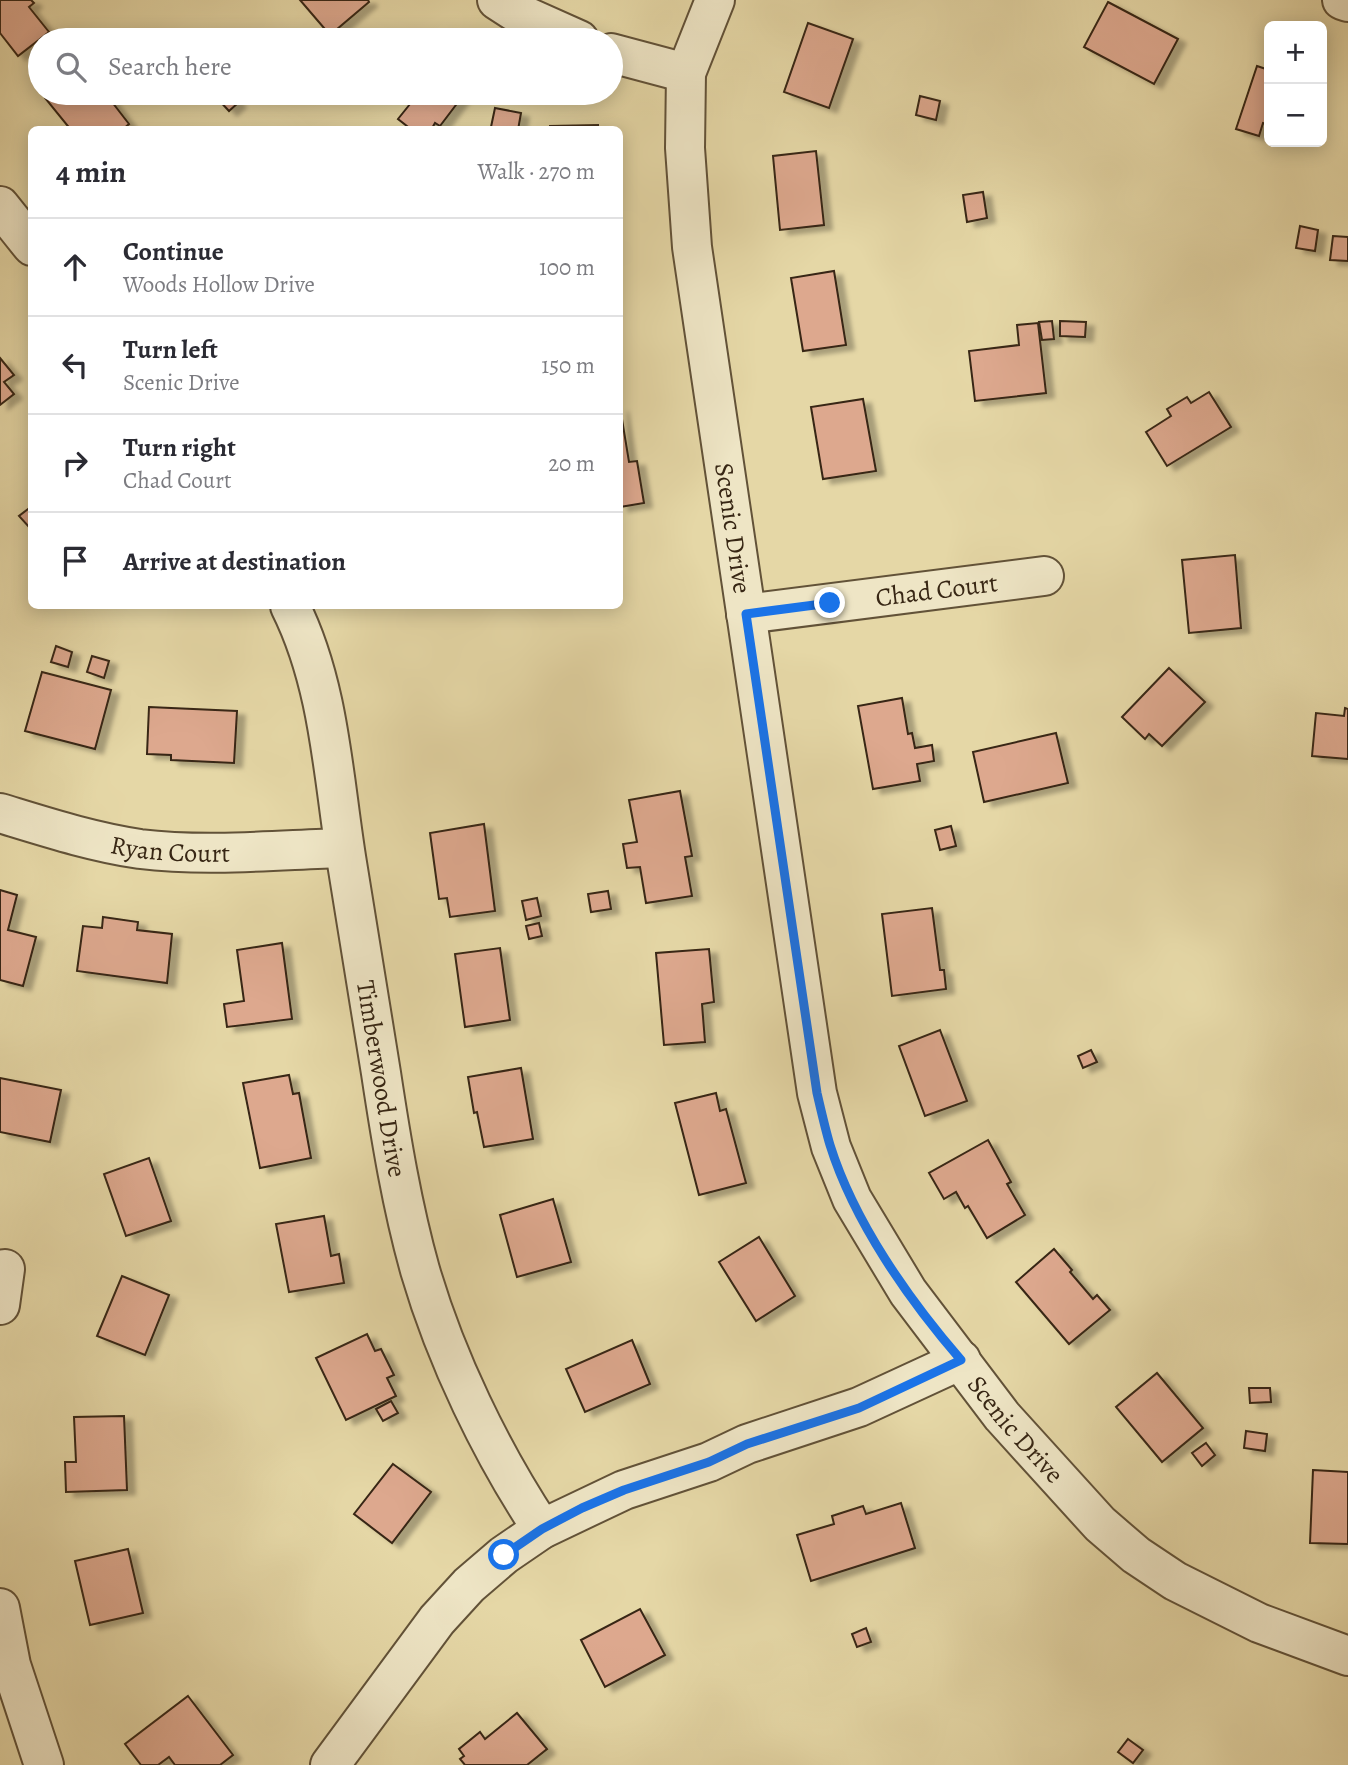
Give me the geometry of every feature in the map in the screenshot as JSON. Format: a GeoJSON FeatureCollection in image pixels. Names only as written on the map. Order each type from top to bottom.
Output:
{"type":"FeatureCollection","features":[{"type":"Feature","properties":{"kind":"street"},"geometry":{"type":"LineString","coordinates":[[497,0],[552,28]]}},
{"type":"Feature","properties":{"kind":"street","name":"Scenic Drive"},"geometry":{"type":"LineString","coordinates":[[715,0],[686,73],[685,160],[692,247],[817,1093],[831,1147],[852,1199],[908,1293],[1002,1416],[1100,1524],[1136,1555],[1175,1581],[1216,1603],[1259,1623],[1348,1656]]}},
{"type":"Feature","properties":{"kind":"street"},"geometry":{"type":"LineString","coordinates":[[1342,0],[1348,2]]}},
{"type":"Feature","properties":{"kind":"street"},"geometry":{"type":"LineString","coordinates":[[623,56],[686,73]]}},
{"type":"Feature","properties":{"kind":"street"},"geometry":{"type":"LineString","coordinates":[[2,211],[28,241]]}},
{"type":"Feature","properties":{"kind":"street","name":"Chad Court"},"geometry":{"type":"LineString","coordinates":[[746,614],[1044,576]]}},
{"type":"Feature","properties":{"kind":"street","name":"Timberwood Drive"},"geometry":{"type":"LineString","coordinates":[[292,609],[316,680],[331,742],[344,848],[395,1160],[421,1272],[438,1322],[478,1416],[510,1480],[542,1529]]}},
{"type":"Feature","properties":{"kind":"street","name":"Ryan Court"},"geometry":{"type":"LineString","coordinates":[[0,813],[70,835],[141,849],[212,852],[344,848]]}},
{"type":"Feature","properties":{"kind":"street"},"geometry":{"type":"LineString","coordinates":[[330,1765],[437,1620],[504,1555],[542,1529],[624,1490],[709,1462],[747,1444],[859,1408],[961,1360]]}},
{"type":"Feature","properties":{"kind":"street"},"geometry":{"type":"LineString","coordinates":[[0,1608],[11,1665],[44,1765]]}},
{"type":"Feature","properties":{"kind":"building"},"geometry":{"type":"Polygon","coordinates":[[[0,0],[31,0],[34,3],[29,7],[46,28],[28,28],[28,48],[18,56],[0,33],[0,0]]]}},
{"type":"Feature","properties":{"kind":"building"},"geometry":{"type":"Polygon","coordinates":[[[300,0],[368,0],[369,2],[338,28],[324,28],[300,0]]]}},
{"type":"Feature","properties":{"kind":"building"},"geometry":{"type":"Polygon","coordinates":[[[1108,2],[1178,39],[1154,84],[1084,47],[1108,2]]]}},
{"type":"Feature","properties":{"kind":"building"},"geometry":{"type":"Polygon","coordinates":[[[808,23],[853,39],[829,108],[784,92],[808,23]]]}},
{"type":"Feature","properties":{"kind":"building"},"geometry":{"type":"Polygon","coordinates":[[[1257,66],[1264,68],[1264,123],[1259,136],[1236,129],[1257,66]]]}},
{"type":"Feature","properties":{"kind":"building"},"geometry":{"type":"Polygon","coordinates":[[[920,96],[940,101],[936,120],[916,115],[920,96]]]}},
{"type":"Feature","properties":{"kind":"building"},"geometry":{"type":"Polygon","coordinates":[[[51,105],[114,105],[129,124],[127,126],[68,126],[51,105]]]}},
{"type":"Feature","properties":{"kind":"building"},"geometry":{"type":"Polygon","coordinates":[[[223,105],[236,105],[229,111],[223,105]]]}},
{"type":"Feature","properties":{"kind":"building"},"geometry":{"type":"Polygon","coordinates":[[[409,105],[456,105],[440,126],[435,123],[433,126],[407,126],[398,119],[409,105]]]}},
{"type":"Feature","properties":{"kind":"building"},"geometry":{"type":"Polygon","coordinates":[[[495,108],[521,113],[519,126],[491,126],[495,108]]]}},
{"type":"Feature","properties":{"kind":"building"},"geometry":{"type":"Polygon","coordinates":[[[816,151],[824,225],[780,230],[773,156],[816,151]]]}},
{"type":"Feature","properties":{"kind":"building"},"geometry":{"type":"Polygon","coordinates":[[[983,192],[987,218],[967,222],[963,195],[983,192]]]}},
{"type":"Feature","properties":{"kind":"building"},"geometry":{"type":"Polygon","coordinates":[[[1300,226],[1318,230],[1315,251],[1296,248],[1300,226]]]}},
{"type":"Feature","properties":{"kind":"building"},"geometry":{"type":"Polygon","coordinates":[[[1333,236],[1348,237],[1348,261],[1330,260],[1333,236]]]}},
{"type":"Feature","properties":{"kind":"building"},"geometry":{"type":"Polygon","coordinates":[[[834,271],[846,345],[803,351],[791,278],[834,271]]]}},
{"type":"Feature","properties":{"kind":"building"},"geometry":{"type":"Polygon","coordinates":[[[1052,321],[1054,339],[1042,340],[1039,322],[1052,321]]]}},
{"type":"Feature","properties":{"kind":"building"},"geometry":{"type":"Polygon","coordinates":[[[1060,321],[1086,322],[1085,337],[1060,336],[1060,321]]]}},
{"type":"Feature","properties":{"kind":"building"},"geometry":{"type":"Polygon","coordinates":[[[1038,323],[1046,393],[975,401],[969,351],[1019,345],[1017,325],[1038,323]]]}},
{"type":"Feature","properties":{"kind":"building"},"geometry":{"type":"Polygon","coordinates":[[[0,358],[14,375],[4,382],[14,394],[0,405],[0,358]]]}},
{"type":"Feature","properties":{"kind":"building"},"geometry":{"type":"Polygon","coordinates":[[[1209,392],[1231,427],[1167,466],[1146,432],[1171,416],[1167,409],[1187,397],[1191,403],[1209,392]]]}},
{"type":"Feature","properties":{"kind":"building"},"geometry":{"type":"Polygon","coordinates":[[[863,399],[876,471],[823,479],[811,407],[863,399]]]}},
{"type":"Feature","properties":{"kind":"building"},"geometry":{"type":"Polygon","coordinates":[[[623,425],[629,462],[637,461],[644,503],[623,506],[623,425]]]}},
{"type":"Feature","properties":{"kind":"building"},"geometry":{"type":"Polygon","coordinates":[[[28,509],[28,526],[19,516],[28,509]]]}},
{"type":"Feature","properties":{"kind":"building"},"geometry":{"type":"Polygon","coordinates":[[[1235,555],[1241,628],[1189,633],[1182,560],[1235,555]]]}},
{"type":"Feature","properties":{"kind":"building"},"geometry":{"type":"Polygon","coordinates":[[[56,646],[72,652],[68,667],[51,662],[56,646]]]}},
{"type":"Feature","properties":{"kind":"building"},"geometry":{"type":"Polygon","coordinates":[[[92,656],[109,661],[104,678],[87,672],[92,656]]]}},
{"type":"Feature","properties":{"kind":"building"},"geometry":{"type":"Polygon","coordinates":[[[1169,668],[1205,702],[1162,746],[1149,734],[1145,739],[1122,717],[1169,668]]]}},
{"type":"Feature","properties":{"kind":"building"},"geometry":{"type":"Polygon","coordinates":[[[42,672],[111,690],[95,749],[25,731],[42,672]]]}},
{"type":"Feature","properties":{"kind":"building"},"geometry":{"type":"Polygon","coordinates":[[[902,698],[908,734],[912,733],[915,748],[932,745],[934,761],[917,764],[920,781],[873,789],[858,706],[902,698]]]}},
{"type":"Feature","properties":{"kind":"building"},"geometry":{"type":"Polygon","coordinates":[[[149,707],[237,711],[234,763],[171,760],[171,755],[147,754],[149,707]]]}},
{"type":"Feature","properties":{"kind":"building"},"geometry":{"type":"Polygon","coordinates":[[[1345,708],[1348,709],[1348,759],[1312,756],[1316,713],[1344,716],[1345,708]]]}},
{"type":"Feature","properties":{"kind":"building"},"geometry":{"type":"Polygon","coordinates":[[[1056,733],[1068,783],[984,802],[973,752],[1056,733]]]}},
{"type":"Feature","properties":{"kind":"building"},"geometry":{"type":"Polygon","coordinates":[[[680,791],[692,856],[685,857],[692,896],[646,903],[640,867],[627,868],[623,844],[637,842],[629,800],[680,791]]]}},
{"type":"Feature","properties":{"kind":"building"},"geometry":{"type":"Polygon","coordinates":[[[484,824],[495,911],[450,917],[447,898],[439,899],[430,833],[484,824]]]}},
{"type":"Feature","properties":{"kind":"building"},"geometry":{"type":"Polygon","coordinates":[[[951,826],[956,846],[940,850],[935,830],[951,826]]]}},
{"type":"Feature","properties":{"kind":"building"},"geometry":{"type":"Polygon","coordinates":[[[0,890],[17,895],[8,930],[36,937],[23,986],[0,980],[0,890]]]}},
{"type":"Feature","properties":{"kind":"building"},"geometry":{"type":"Polygon","coordinates":[[[608,891],[611,909],[591,912],[588,894],[608,891]]]}},
{"type":"Feature","properties":{"kind":"building"},"geometry":{"type":"Polygon","coordinates":[[[537,898],[541,916],[526,920],[522,901],[537,898]]]}},
{"type":"Feature","properties":{"kind":"building"},"geometry":{"type":"Polygon","coordinates":[[[932,908],[940,970],[944,970],[946,989],[892,996],[882,914],[932,908]]]}},
{"type":"Feature","properties":{"kind":"building"},"geometry":{"type":"Polygon","coordinates":[[[103,917],[138,922],[137,930],[172,934],[167,983],[77,971],[83,926],[102,928],[103,917]]]}},
{"type":"Feature","properties":{"kind":"building"},"geometry":{"type":"Polygon","coordinates":[[[539,923],[542,936],[529,939],[526,926],[539,923]]]}},
{"type":"Feature","properties":{"kind":"building"},"geometry":{"type":"Polygon","coordinates":[[[282,943],[292,1019],[227,1027],[224,1004],[244,1001],[237,950],[282,943]]]}},
{"type":"Feature","properties":{"kind":"building"},"geometry":{"type":"Polygon","coordinates":[[[500,948],[510,1020],[465,1027],[455,954],[500,948]]]}},
{"type":"Feature","properties":{"kind":"building"},"geometry":{"type":"Polygon","coordinates":[[[709,949],[714,1002],[702,1004],[705,1042],[664,1045],[656,953],[709,949]]]}},
{"type":"Feature","properties":{"kind":"building"},"geometry":{"type":"Polygon","coordinates":[[[940,1030],[967,1101],[925,1116],[899,1046],[940,1030]]]}},
{"type":"Feature","properties":{"kind":"building"},"geometry":{"type":"Polygon","coordinates":[[[1091,1050],[1097,1062],[1083,1068],[1078,1056],[1091,1050]]]}},
{"type":"Feature","properties":{"kind":"building"},"geometry":{"type":"Polygon","coordinates":[[[521,1068],[533,1139],[484,1147],[477,1112],[474,1113],[468,1077],[521,1068]]]}},
{"type":"Feature","properties":{"kind":"building"},"geometry":{"type":"Polygon","coordinates":[[[289,1075],[293,1094],[299,1093],[311,1158],[260,1168],[243,1083],[289,1075]]]}},
{"type":"Feature","properties":{"kind":"building"},"geometry":{"type":"Polygon","coordinates":[[[0,1078],[61,1090],[50,1142],[0,1132],[0,1078]]]}},
{"type":"Feature","properties":{"kind":"building"},"geometry":{"type":"Polygon","coordinates":[[[716,1093],[720,1111],[726,1109],[746,1183],[699,1195],[675,1103],[716,1093]]]}},
{"type":"Feature","properties":{"kind":"building"},"geometry":{"type":"Polygon","coordinates":[[[988,1140],[1011,1182],[1007,1184],[1025,1215],[987,1238],[968,1206],[965,1208],[956,1192],[944,1199],[929,1173],[988,1140]]]}},
{"type":"Feature","properties":{"kind":"building"},"geometry":{"type":"Polygon","coordinates":[[[149,1158],[171,1221],[126,1236],[104,1174],[149,1158]]]}},
{"type":"Feature","properties":{"kind":"building"},"geometry":{"type":"Polygon","coordinates":[[[553,1199],[571,1262],[517,1277],[500,1215],[553,1199]]]}},
{"type":"Feature","properties":{"kind":"building"},"geometry":{"type":"Polygon","coordinates":[[[324,1216],[331,1256],[339,1254],[344,1283],[289,1292],[276,1224],[324,1216]]]}},
{"type":"Feature","properties":{"kind":"building"},"geometry":{"type":"Polygon","coordinates":[[[759,1237],[795,1296],[756,1321],[719,1262],[759,1237]]]}},
{"type":"Feature","properties":{"kind":"building"},"geometry":{"type":"Polygon","coordinates":[[[1054,1249],[1093,1299],[1097,1295],[1110,1310],[1069,1344],[1016,1282],[1054,1249]]]}},
{"type":"Feature","properties":{"kind":"building"},"geometry":{"type":"Polygon","coordinates":[[[122,1276],[169,1295],[145,1355],[97,1336],[122,1276]]]}},
{"type":"Feature","properties":{"kind":"building"},"geometry":{"type":"Polygon","coordinates":[[[367,1334],[375,1351],[381,1349],[394,1375],[387,1378],[396,1396],[346,1420],[316,1358],[367,1334]]]}},
{"type":"Feature","properties":{"kind":"building"},"geometry":{"type":"Polygon","coordinates":[[[632,1340],[650,1384],[585,1412],[566,1369],[632,1340]]]}},
{"type":"Feature","properties":{"kind":"building"},"geometry":{"type":"Polygon","coordinates":[[[1157,1373],[1203,1428],[1162,1462],[1116,1407],[1157,1373]]]}},
{"type":"Feature","properties":{"kind":"building"},"geometry":{"type":"Polygon","coordinates":[[[1249,1388],[1270,1388],[1271,1402],[1250,1403],[1249,1388]]]}},
{"type":"Feature","properties":{"kind":"building"},"geometry":{"type":"Polygon","coordinates":[[[391,1401],[398,1413],[383,1421],[376,1409],[391,1401]]]}},
{"type":"Feature","properties":{"kind":"building"},"geometry":{"type":"Polygon","coordinates":[[[124,1416],[127,1490],[66,1492],[65,1462],[76,1462],[74,1417],[124,1416]]]}},
{"type":"Feature","properties":{"kind":"building"},"geometry":{"type":"Polygon","coordinates":[[[1246,1431],[1267,1434],[1265,1451],[1244,1448],[1246,1431]]]}},
{"type":"Feature","properties":{"kind":"building"},"geometry":{"type":"Polygon","coordinates":[[[1206,1443],[1215,1455],[1202,1466],[1192,1453],[1206,1443]]]}},
{"type":"Feature","properties":{"kind":"building"},"geometry":{"type":"Polygon","coordinates":[[[393,1464],[431,1492],[392,1543],[354,1514],[393,1464]]]}},
{"type":"Feature","properties":{"kind":"building"},"geometry":{"type":"Polygon","coordinates":[[[1313,1470],[1348,1472],[1348,1544],[1310,1543],[1313,1470]]]}},
{"type":"Feature","properties":{"kind":"building"},"geometry":{"type":"Polygon","coordinates":[[[901,1503],[915,1548],[811,1581],[797,1535],[834,1524],[832,1516],[863,1506],[866,1514],[901,1503]]]}},
{"type":"Feature","properties":{"kind":"building"},"geometry":{"type":"Polygon","coordinates":[[[128,1549],[143,1613],[90,1625],[75,1561],[128,1549]]]}},
{"type":"Feature","properties":{"kind":"building"},"geometry":{"type":"Polygon","coordinates":[[[640,1609],[665,1655],[605,1687],[581,1640],[640,1609]]]}},
{"type":"Feature","properties":{"kind":"building"},"geometry":{"type":"Polygon","coordinates":[[[866,1628],[871,1642],[857,1647],[852,1634],[866,1628]]]}},
{"type":"Feature","properties":{"kind":"building"},"geometry":{"type":"Polygon","coordinates":[[[188,1696],[233,1755],[220,1765],[175,1765],[169,1757],[158,1765],[141,1765],[125,1744],[188,1696]]]}},
{"type":"Feature","properties":{"kind":"building"},"geometry":{"type":"Polygon","coordinates":[[[517,1713],[547,1749],[527,1765],[465,1765],[460,1759],[464,1756],[459,1749],[480,1732],[485,1739],[517,1713]]]}},
{"type":"Feature","properties":{"kind":"building"},"geometry":{"type":"Polygon","coordinates":[[[1128,1739],[1143,1750],[1133,1763],[1118,1752],[1128,1739]]]}},
{"type":"Feature","properties":{"kind":"route"},"geometry":{"type":"LineString","coordinates":[[504,1555],[542,1529],[624,1490],[709,1462],[747,1444],[859,1408],[961,1360],[908,1293],[852,1199],[831,1147],[817,1093],[746,614],[830,603]]}}]}
